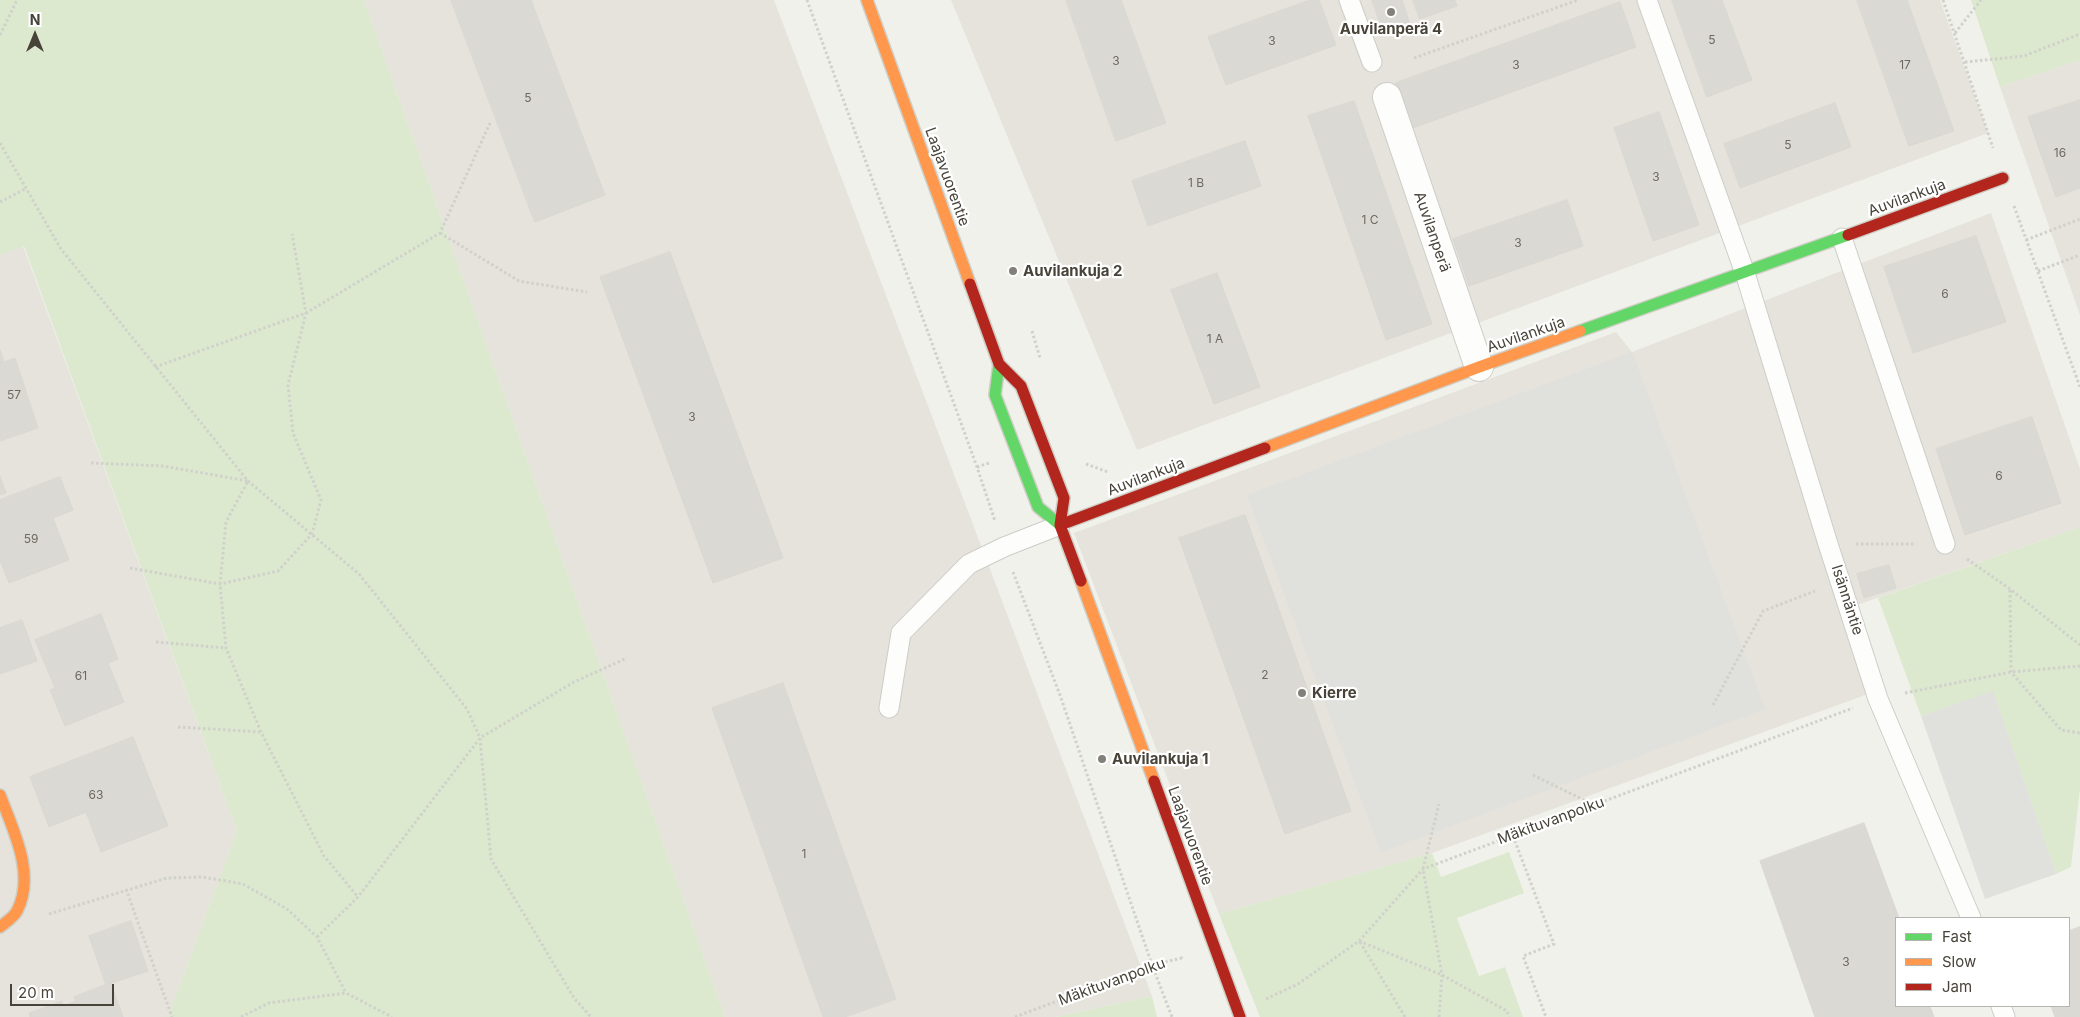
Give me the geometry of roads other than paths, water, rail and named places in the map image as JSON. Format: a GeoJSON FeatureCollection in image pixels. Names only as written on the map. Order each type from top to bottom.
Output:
{"type":"FeatureCollection","features":[{"type":"Feature","properties":{"kind":"main road","name":"Laajavuorentie"},"geometry":{"type":"LineString","coordinates":[[867,0],[999,364],[1021,386],[1064,498],[1060,525],[1240,1017]]}},
{"type":"Feature","properties":{"kind":"main road","name":"Auvilankuja"},"geometry":{"type":"LineString","coordinates":[[1060,525],[1479,367],[1745,273],[2003,178]]}},
{"type":"Feature","properties":{"kind":"main road","name":"Laajavuorentie"},"geometry":{"type":"LineString","coordinates":[[999,364],[995,395],[998,403],[1038,507],[1060,525]]}},
{"type":"Feature","properties":{"kind":"main road"},"geometry":{"type":"LineString","coordinates":[[0,795],[22,855],[25,884],[17,913],[0,927]]}},
{"type":"Feature","properties":{"kind":"street","name":"Auvilanperä"},"geometry":{"type":"LineString","coordinates":[[1387,97],[1479,367]]}},
{"type":"Feature","properties":{"kind":"lane"},"geometry":{"type":"LineString","coordinates":[[1349,0],[1372,62]]}},
{"type":"Feature","properties":{"kind":"lane","name":"Isännäntie"},"geometry":{"type":"LineString","coordinates":[[1647,0],[1745,273],[1828,544],[1878,699],[1972,917]]}},
{"type":"Feature","properties":{"kind":"lane"},"geometry":{"type":"LineString","coordinates":[[1842,238],[1945,544]]}},
{"type":"Feature","properties":{"kind":"lane"},"geometry":{"type":"LineString","coordinates":[[889,708],[901,633],[969,564],[1004,547],[1060,525]]}},
{"type":"Feature","properties":{"kind":"place","name":"Auvilanperä 4"},"geometry":{"type":"Point","coordinates":[1391,12]}},
{"type":"Feature","properties":{"kind":"place","name":"Auvilankuja 2"},"geometry":{"type":"Point","coordinates":[1013,271]}},
{"type":"Feature","properties":{"kind":"place","name":"Kierre"},"geometry":{"type":"Point","coordinates":[1302,693]}},
{"type":"Feature","properties":{"kind":"place","name":"Auvilankuja 1"},"geometry":{"type":"Point","coordinates":[1102,759]}}]}
